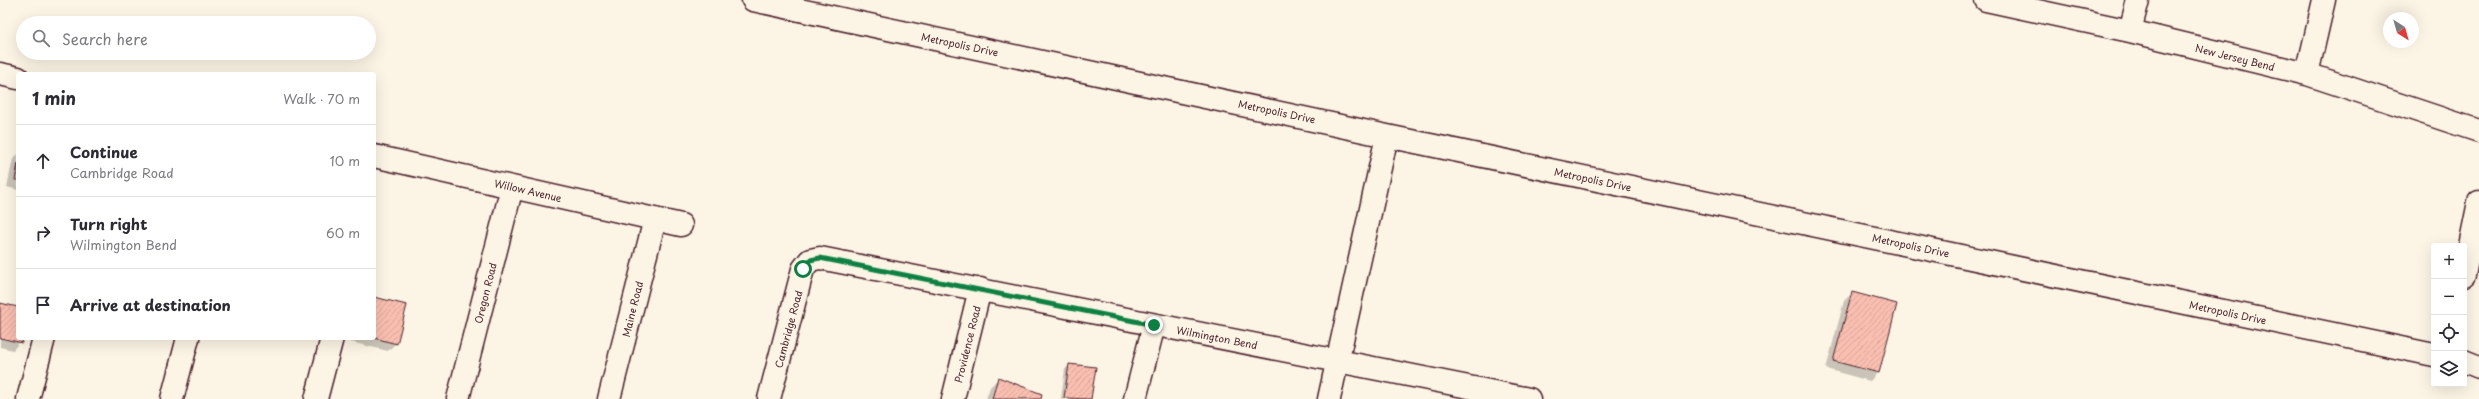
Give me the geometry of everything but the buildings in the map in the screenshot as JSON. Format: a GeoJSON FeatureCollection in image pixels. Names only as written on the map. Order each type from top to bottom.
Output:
{"type":"FeatureCollection","features":[{"type":"Feature","properties":{"kind":"street","name":"Metropolis Drive"},"geometry":{"type":"LineString","coordinates":[[754,0],[1387,136],[2431,354]]}},
{"type":"Feature","properties":{"kind":"street","name":"New Jersey Bend"},"geometry":{"type":"LineString","coordinates":[[1986,0],[2130,31],[2307,74],[2479,131]]}},
{"type":"Feature","properties":{"kind":"street"},"geometry":{"type":"LineString","coordinates":[[2130,31],[2138,0]]}},
{"type":"Feature","properties":{"kind":"street"},"geometry":{"type":"LineString","coordinates":[[2307,74],[2324,0]]}},
{"type":"Feature","properties":{"kind":"street"},"geometry":{"type":"LineString","coordinates":[[0,74],[16,78]]}},
{"type":"Feature","properties":{"kind":"street"},"geometry":{"type":"LineString","coordinates":[[1329,399],[1339,361],[1387,136]]}},
{"type":"Feature","properties":{"kind":"street","name":"Willow Avenue"},"geometry":{"type":"LineString","coordinates":[[376,161],[512,187],[681,225]]}},
{"type":"Feature","properties":{"kind":"street","name":"Oregon Road"},"geometry":{"type":"LineString","coordinates":[[458,399],[512,187]]}},
{"type":"Feature","properties":{"kind":"street"},"geometry":{"type":"LineString","coordinates":[[2467,260],[2479,202]]}},
{"type":"Feature","properties":{"kind":"street","name":"Maine Road"},"geometry":{"type":"LineString","coordinates":[[609,399],[655,219]]}},
{"type":"Feature","properties":{"kind":"street","name":"Wilmington Bend"},"geometry":{"type":"LineString","coordinates":[[810,260],[820,258],[1522,398]]}},
{"type":"Feature","properties":{"kind":"street","name":"Cambridge Road"},"geometry":{"type":"LineString","coordinates":[[769,399],[803,269],[810,260]]}},
{"type":"Feature","properties":{"kind":"street","name":"Providence Road"},"geometry":{"type":"LineString","coordinates":[[953,399],[980,290]]}},
{"type":"Feature","properties":{"kind":"street"},"geometry":{"type":"LineString","coordinates":[[1135,399],[1154,325]]}},
{"type":"Feature","properties":{"kind":"street"},"geometry":{"type":"LineString","coordinates":[[28,399],[43,340]]}},
{"type":"Feature","properties":{"kind":"street"},"geometry":{"type":"LineString","coordinates":[[172,399],[187,340]]}},
{"type":"Feature","properties":{"kind":"street"},"geometry":{"type":"LineString","coordinates":[[316,399],[331,340]]}},
{"type":"Feature","properties":{"kind":"street"},"geometry":{"type":"LineString","coordinates":[[2467,362],[2479,367]]}},
{"type":"Feature","properties":{"kind":"route"},"geometry":{"type":"LineString","coordinates":[[803,269],[810,260],[820,258],[1154,325]]}}]}
